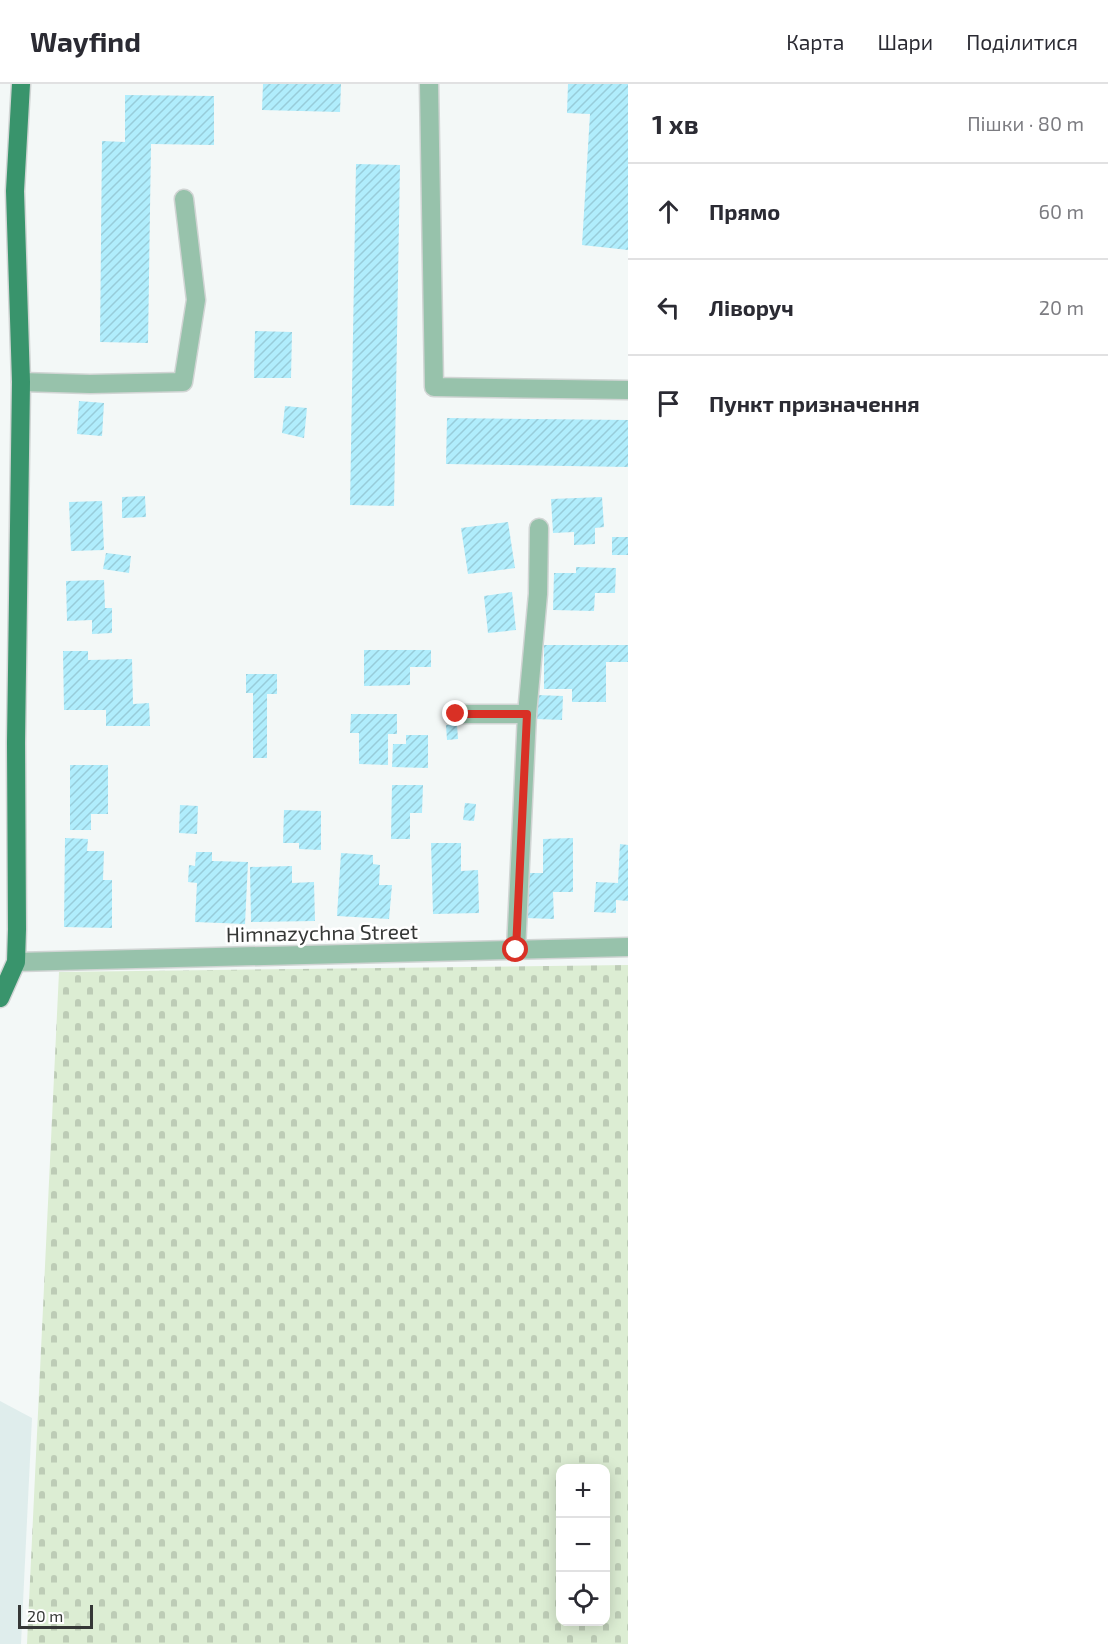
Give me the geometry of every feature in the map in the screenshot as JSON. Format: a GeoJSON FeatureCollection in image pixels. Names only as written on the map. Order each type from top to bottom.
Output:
{"type":"FeatureCollection","features":[{"type":"Feature","properties":{"kind":"main road"},"geometry":{"type":"LineString","coordinates":[[0,998],[16,962],[16,743],[21,382],[15,191],[21,84]]}},
{"type":"Feature","properties":{"kind":"street"},"geometry":{"type":"LineString","coordinates":[[429,84],[434,387],[628,390]]}},
{"type":"Feature","properties":{"kind":"street"},"geometry":{"type":"LineString","coordinates":[[21,382],[90,384],[183,382],[196,300],[184,199]]}},
{"type":"Feature","properties":{"kind":"street"},"geometry":{"type":"LineString","coordinates":[[516,950],[527,714],[538,594],[539,528]]}},
{"type":"Feature","properties":{"kind":"street"},"geometry":{"type":"LineString","coordinates":[[456,714],[527,714]]}},
{"type":"Feature","properties":{"kind":"street","name":"Himnazychna Street"},"geometry":{"type":"LineString","coordinates":[[16,962],[628,947]]}},
{"type":"Feature","properties":{"kind":"shaded area"},"geometry":{"type":"Polygon","coordinates":[[[0,1401],[32,1418],[21,1644],[0,1644],[0,1401]]]}},
{"type":"Feature","properties":{"kind":"green space"},"geometry":{"type":"Polygon","coordinates":[[[628,965],[628,1644],[27,1644],[59,972],[628,965]]]}},
{"type":"Feature","properties":{"kind":"building"},"geometry":{"type":"Polygon","coordinates":[[[263,84],[341,84],[340,112],[262,110],[263,84]]]}},
{"type":"Feature","properties":{"kind":"building"},"geometry":{"type":"Polygon","coordinates":[[[568,84],[628,84],[628,250],[582,245],[590,114],[567,113],[568,84]]]}},
{"type":"Feature","properties":{"kind":"building"},"geometry":{"type":"Polygon","coordinates":[[[125,95],[214,96],[214,145],[151,144],[148,343],[100,342],[102,141],[125,142],[125,95]]]}},
{"type":"Feature","properties":{"kind":"building"},"geometry":{"type":"Polygon","coordinates":[[[356,164],[400,165],[394,506],[350,505],[356,164]]]}},
{"type":"Feature","properties":{"kind":"building"},"geometry":{"type":"Polygon","coordinates":[[[255,331],[292,332],[291,378],[254,378],[255,331]]]}},
{"type":"Feature","properties":{"kind":"building"},"geometry":{"type":"Polygon","coordinates":[[[79,401],[104,403],[102,436],[77,434],[79,401]]]}},
{"type":"Feature","properties":{"kind":"building"},"geometry":{"type":"Polygon","coordinates":[[[285,406],[307,408],[304,438],[282,433],[285,406]]]}},
{"type":"Feature","properties":{"kind":"building"},"geometry":{"type":"Polygon","coordinates":[[[447,418],[628,420],[628,467],[446,464],[447,418]]]}},
{"type":"Feature","properties":{"kind":"building"},"geometry":{"type":"Polygon","coordinates":[[[145,496],[146,517],[122,518],[122,497],[145,496]]]}},
{"type":"Feature","properties":{"kind":"building"},"geometry":{"type":"Polygon","coordinates":[[[602,497],[604,527],[595,528],[595,544],[574,545],[574,532],[553,533],[551,499],[602,497]]]}},
{"type":"Feature","properties":{"kind":"building"},"geometry":{"type":"Polygon","coordinates":[[[102,501],[104,550],[71,551],[69,502],[102,501]]]}},
{"type":"Feature","properties":{"kind":"building"},"geometry":{"type":"Polygon","coordinates":[[[508,522],[515,568],[468,574],[461,528],[508,522]]]}},
{"type":"Feature","properties":{"kind":"building"},"geometry":{"type":"Polygon","coordinates":[[[612,537],[628,537],[628,555],[612,555],[612,537]]]}},
{"type":"Feature","properties":{"kind":"building"},"geometry":{"type":"Polygon","coordinates":[[[106,553],[131,556],[129,573],[103,569],[106,553]]]}},
{"type":"Feature","properties":{"kind":"building"},"geometry":{"type":"Polygon","coordinates":[[[576,567],[616,568],[615,593],[595,593],[594,611],[553,610],[554,573],[576,573],[576,567]]]}},
{"type":"Feature","properties":{"kind":"building"},"geometry":{"type":"Polygon","coordinates":[[[104,580],[105,608],[112,608],[112,633],[92,634],[92,620],[67,621],[66,581],[104,580]]]}},
{"type":"Feature","properties":{"kind":"building"},"geometry":{"type":"Polygon","coordinates":[[[512,592],[516,630],[488,633],[484,596],[512,592]]]}},
{"type":"Feature","properties":{"kind":"building"},"geometry":{"type":"Polygon","coordinates":[[[544,645],[628,645],[628,662],[606,662],[606,702],[572,702],[572,689],[544,689],[544,645]]]}},
{"type":"Feature","properties":{"kind":"building"},"geometry":{"type":"Polygon","coordinates":[[[364,650],[431,650],[431,667],[410,667],[410,685],[364,686],[364,650]]]}},
{"type":"Feature","properties":{"kind":"building"},"geometry":{"type":"Polygon","coordinates":[[[63,651],[88,651],[88,660],[132,659],[133,704],[149,703],[150,726],[106,726],[106,710],[64,710],[63,651]]]}},
{"type":"Feature","properties":{"kind":"building"},"geometry":{"type":"Polygon","coordinates":[[[246,674],[277,674],[277,694],[267,694],[267,758],[253,758],[253,693],[246,693],[246,674]]]}},
{"type":"Feature","properties":{"kind":"building"},"geometry":{"type":"Polygon","coordinates":[[[537,695],[563,696],[562,720],[536,719],[537,695]]]}},
{"type":"Feature","properties":{"kind":"building"},"geometry":{"type":"Polygon","coordinates":[[[351,714],[397,714],[397,734],[388,734],[388,765],[359,764],[359,733],[350,733],[351,714]]]}},
{"type":"Feature","properties":{"kind":"building"},"geometry":{"type":"Polygon","coordinates":[[[446,725],[457,725],[458,739],[447,740],[446,725]]]}},
{"type":"Feature","properties":{"kind":"building"},"geometry":{"type":"Polygon","coordinates":[[[406,735],[428,735],[428,768],[392,767],[393,744],[406,744],[406,735]]]}},
{"type":"Feature","properties":{"kind":"building"},"geometry":{"type":"Polygon","coordinates":[[[70,765],[108,765],[108,814],[91,814],[91,830],[70,830],[70,765]]]}},
{"type":"Feature","properties":{"kind":"building"},"geometry":{"type":"Polygon","coordinates":[[[392,785],[423,785],[422,813],[410,813],[410,839],[391,839],[392,785]]]}},
{"type":"Feature","properties":{"kind":"building"},"geometry":{"type":"Polygon","coordinates":[[[465,803],[476,804],[474,821],[463,820],[465,803]]]}},
{"type":"Feature","properties":{"kind":"building"},"geometry":{"type":"Polygon","coordinates":[[[180,805],[198,806],[197,834],[179,833],[180,805]]]}},
{"type":"Feature","properties":{"kind":"building"},"geometry":{"type":"Polygon","coordinates":[[[284,810],[321,811],[321,850],[299,849],[299,843],[283,843],[284,810]]]}},
{"type":"Feature","properties":{"kind":"building"},"geometry":{"type":"Polygon","coordinates":[[[65,838],[88,839],[87,851],[104,851],[103,880],[112,880],[112,928],[64,927],[65,838]]]}},
{"type":"Feature","properties":{"kind":"building"},"geometry":{"type":"Polygon","coordinates":[[[573,838],[573,892],[553,892],[554,919],[526,918],[528,873],[543,873],[543,839],[573,838]]]}},
{"type":"Feature","properties":{"kind":"building"},"geometry":{"type":"Polygon","coordinates":[[[431,843],[461,843],[461,871],[478,870],[479,913],[433,914],[431,843]]]}},
{"type":"Feature","properties":{"kind":"building"},"geometry":{"type":"Polygon","coordinates":[[[620,844],[628,845],[628,901],[616,900],[616,913],[594,912],[596,882],[618,883],[620,844]]]}},
{"type":"Feature","properties":{"kind":"building"},"geometry":{"type":"Polygon","coordinates":[[[196,852],[212,852],[212,861],[248,862],[245,924],[195,922],[197,883],[188,882],[189,865],[195,866],[196,852]]]}},
{"type":"Feature","properties":{"kind":"building"},"geometry":{"type":"Polygon","coordinates":[[[341,853],[373,855],[373,864],[380,865],[379,885],[392,885],[389,919],[337,916],[341,853]]]}},
{"type":"Feature","properties":{"kind":"building"},"geometry":{"type":"Polygon","coordinates":[[[292,866],[292,883],[314,882],[315,921],[251,922],[250,867],[292,866]]]}},
{"type":"Feature","properties":{"kind":"route"},"geometry":{"type":"LineString","coordinates":[[456,714],[527,714],[516,950]]}}]}
